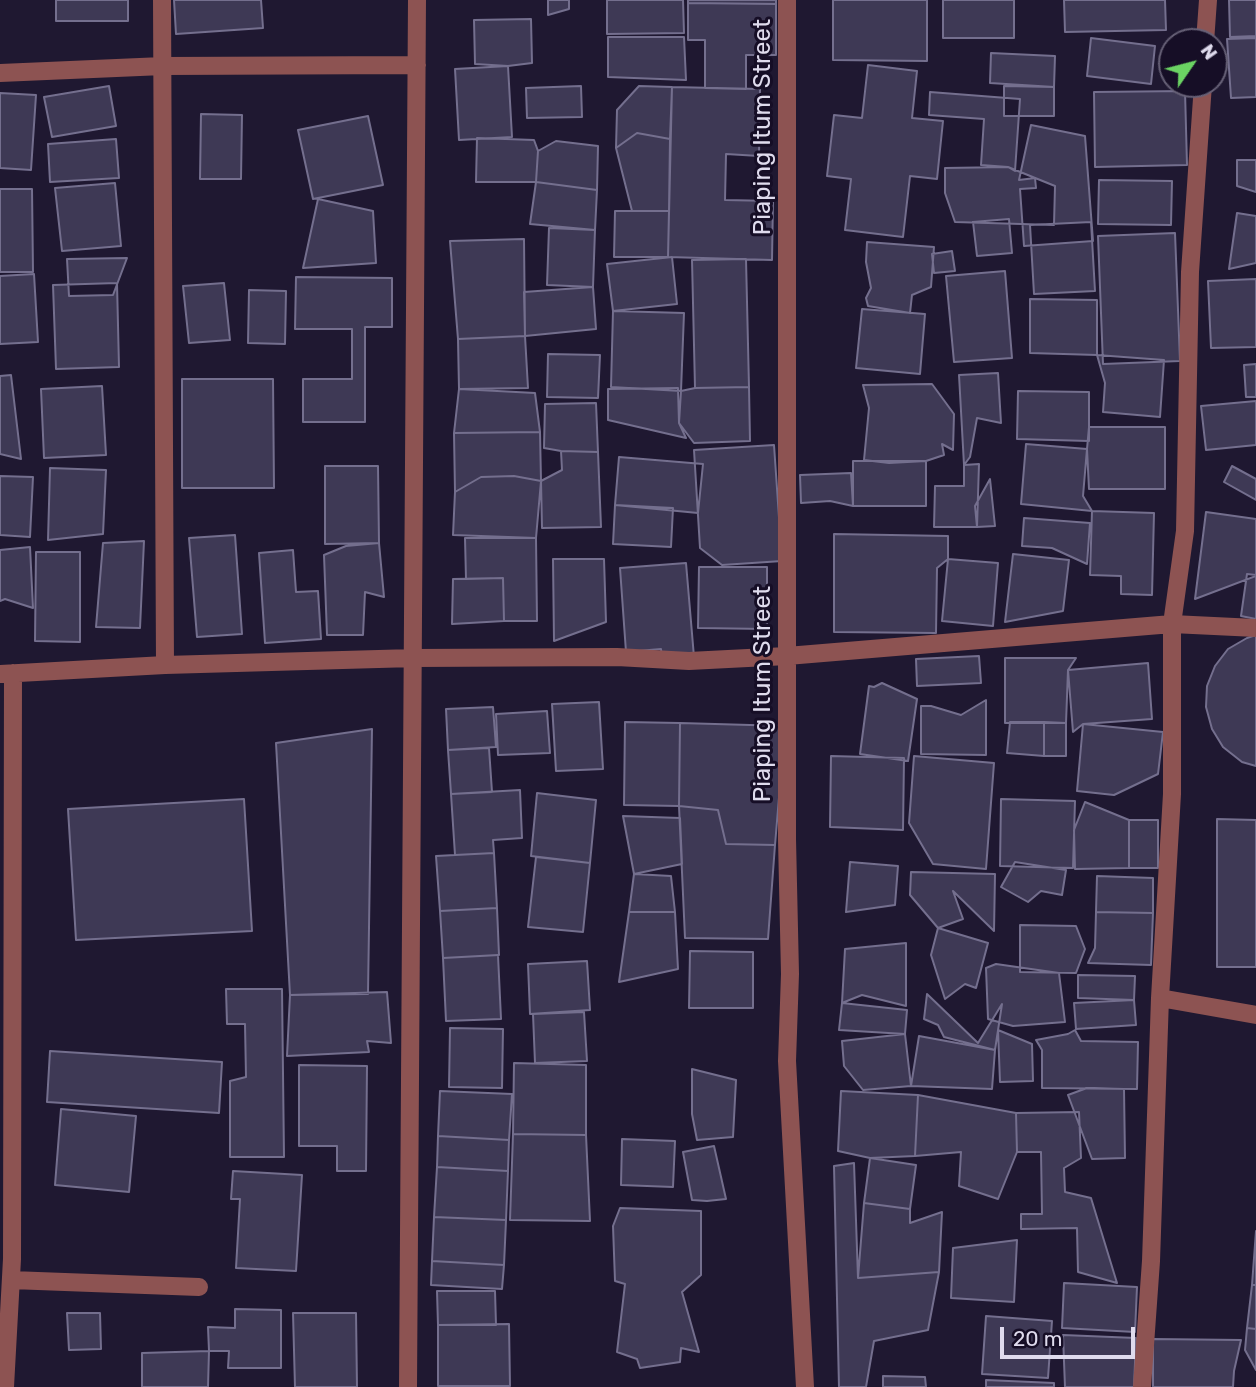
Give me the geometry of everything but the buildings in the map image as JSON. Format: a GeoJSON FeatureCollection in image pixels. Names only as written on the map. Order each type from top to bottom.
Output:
{"type":"FeatureCollection","features":[{"type":"Feature","properties":{"kind":"street"},"geometry":{"type":"LineString","coordinates":[[162,0],[165,665]]}},
{"type":"Feature","properties":{"kind":"street"},"geometry":{"type":"LineString","coordinates":[[408,1387],[416,0]]}},
{"type":"Feature","properties":{"kind":"street","name":"Piaping Itum Street"},"geometry":{"type":"LineString","coordinates":[[787,0],[787,839],[790,974],[787,1061],[805,1387]]}},
{"type":"Feature","properties":{"kind":"street"},"geometry":{"type":"LineString","coordinates":[[1207,28],[1208,0]]}},
{"type":"Feature","properties":{"kind":"street"},"geometry":{"type":"LineString","coordinates":[[0,73],[163,66],[417,65]]}},
{"type":"Feature","properties":{"kind":"street"},"geometry":{"type":"LineString","coordinates":[[1142,1387],[1172,794],[1172,624],[1185,531],[1190,272],[1202,98]]}},
{"type":"Feature","properties":{"kind":"street"},"geometry":{"type":"LineString","coordinates":[[5,1387],[11,1280],[6,1259],[7,673],[165,665],[414,659],[617,657],[689,661],[787,656],[1172,624],[1256,628]]}},
{"type":"Feature","properties":{"kind":"street"},"geometry":{"type":"LineString","coordinates":[[1160,998],[1256,1015]]}},
{"type":"Feature","properties":{"kind":"street"},"geometry":{"type":"LineString","coordinates":[[11,1280],[199,1287]]}}]}
